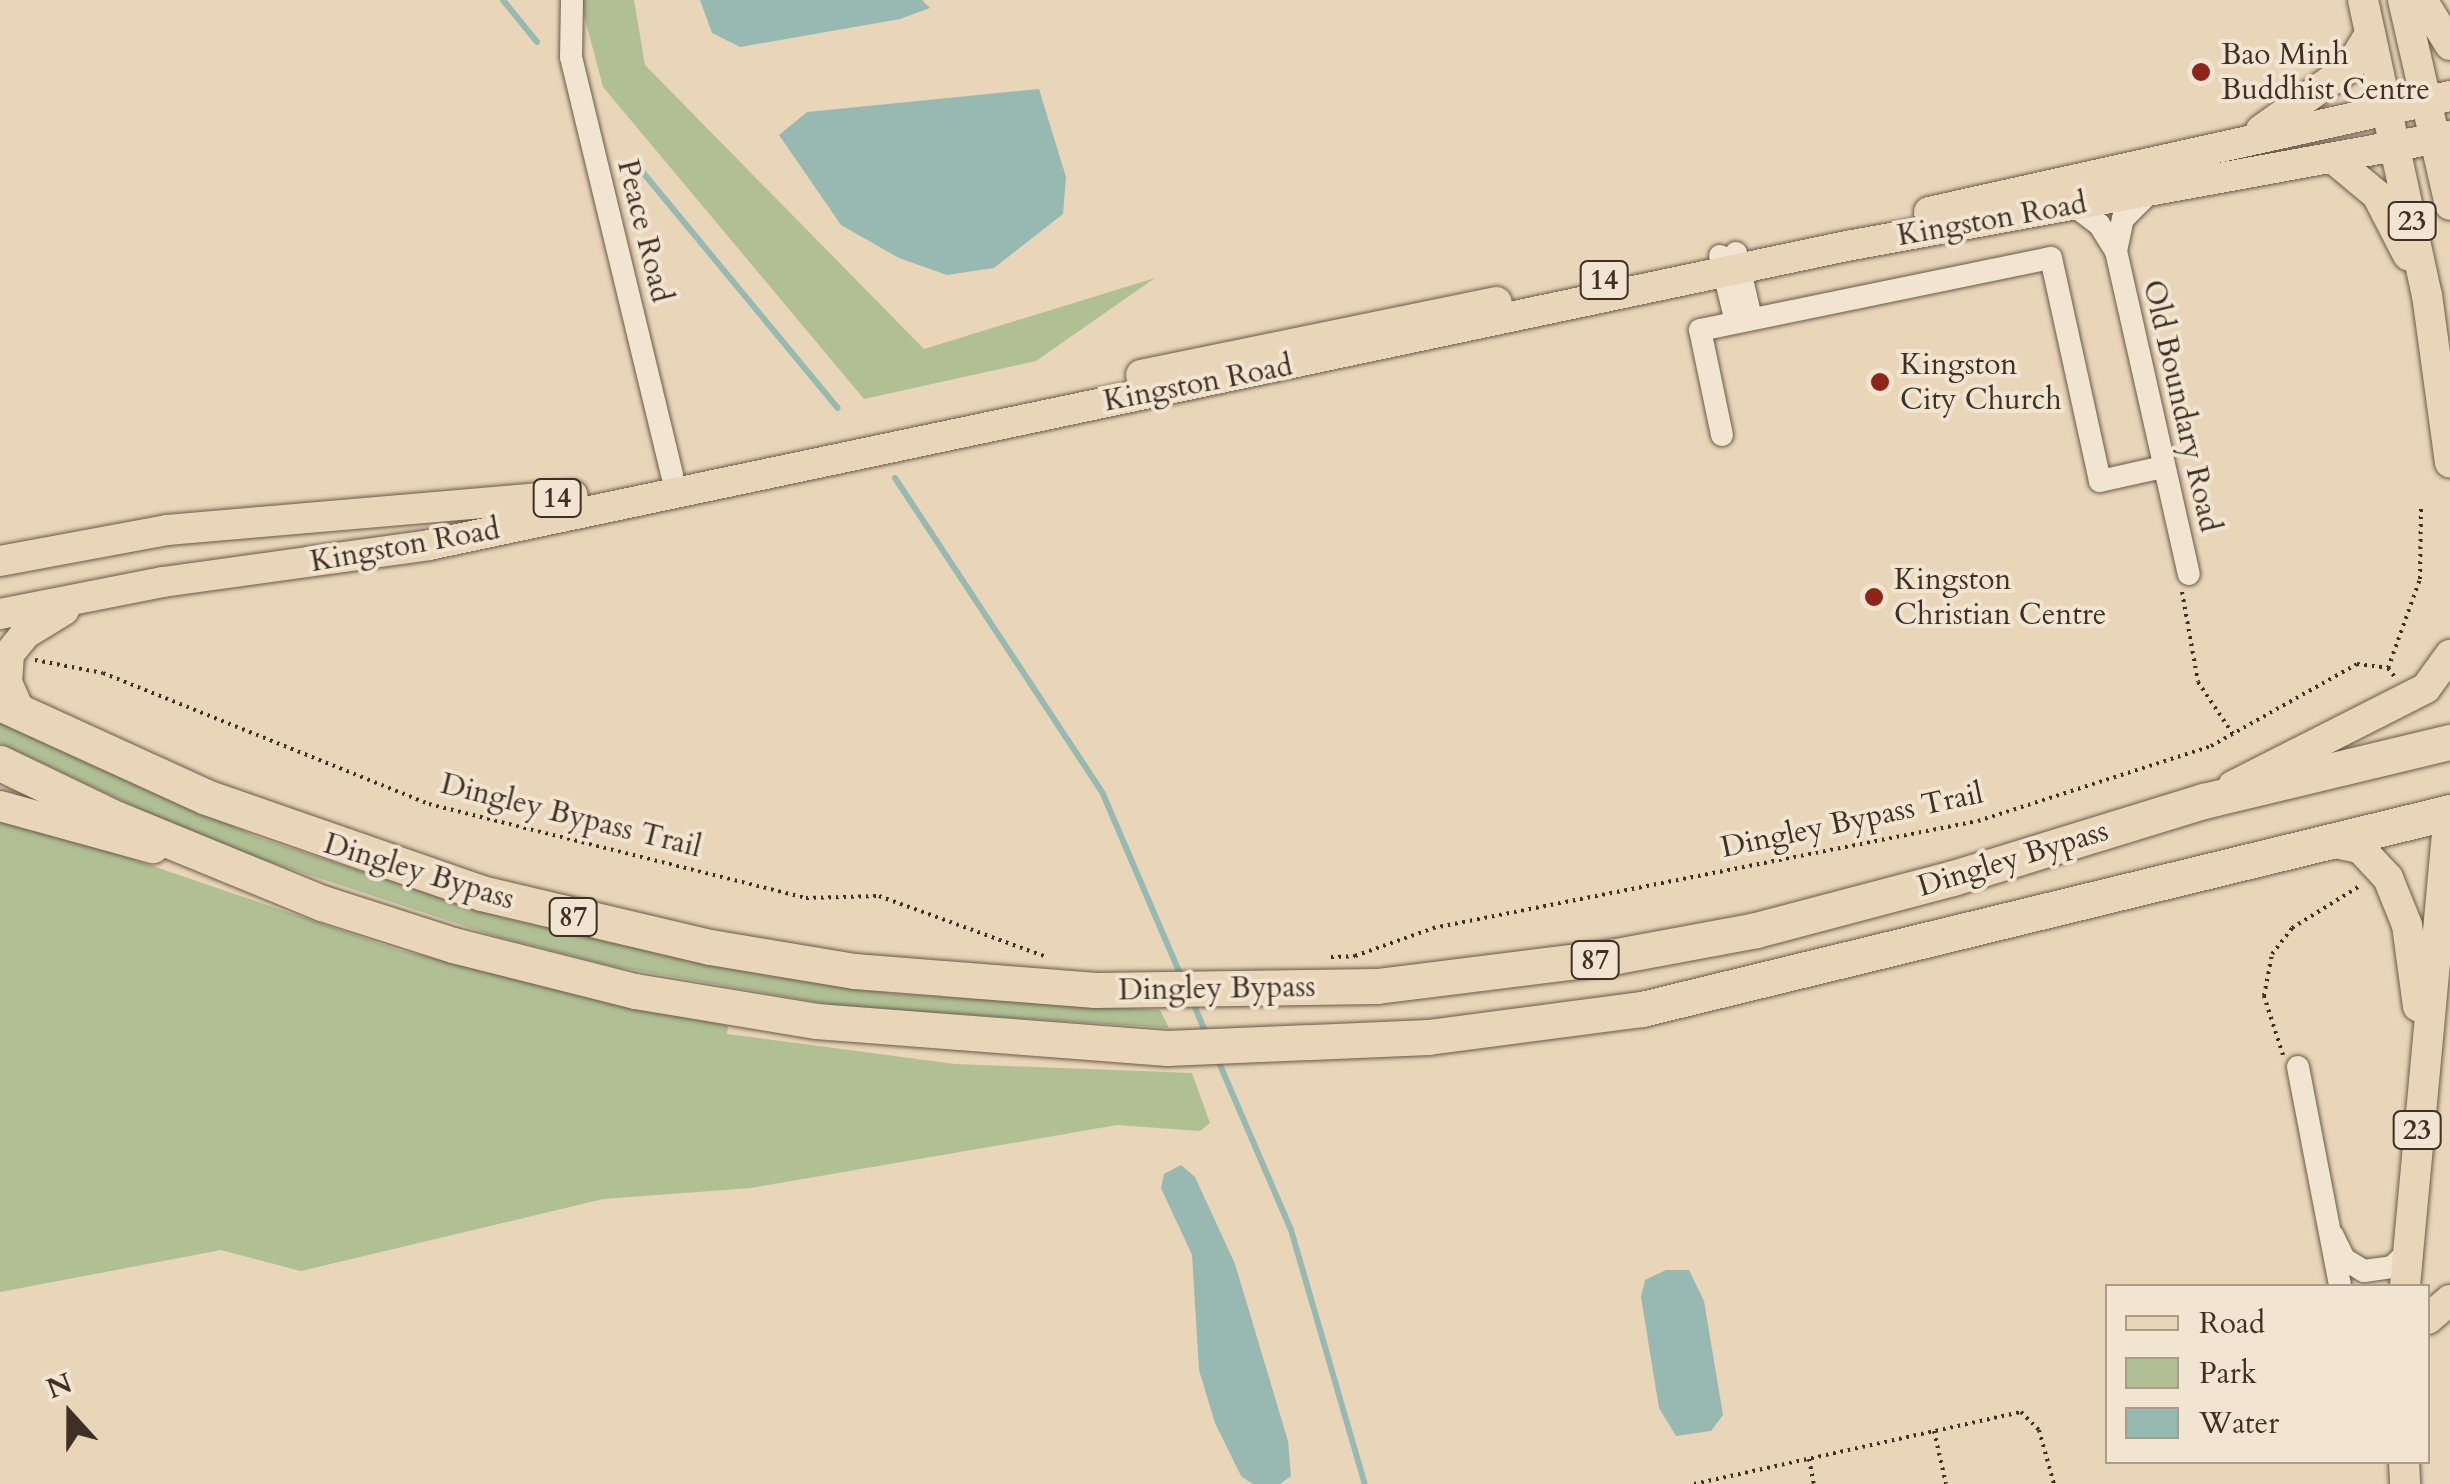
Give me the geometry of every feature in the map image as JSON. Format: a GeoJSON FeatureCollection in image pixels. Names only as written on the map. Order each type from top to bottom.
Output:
{"type":"FeatureCollection","features":[{"type":"Feature","properties":{"kind":"highway","name":"Dingley Bypass"},"geometry":{"type":"LineString","coordinates":[[10,708],[339,848],[554,912],[854,971],[1230,992],[1474,977],[1756,930],[1953,878],[2204,801],[2450,742]]}},
{"type":"Feature","properties":{"kind":"highway","name":"Dingley Bypass"},"geometry":{"type":"LineString","coordinates":[[0,763],[257,876],[453,945],[635,991],[889,1029],[1167,1048],[1428,1038],[1642,1009],[2320,841],[2450,802]]}},
{"type":"Feature","properties":{"kind":"main road","name":"23"},"geometry":{"type":"LineString","coordinates":[[2363,0],[2426,296],[2450,462]]}},
{"type":"Feature","properties":{"kind":"main road","name":"23"},"geometry":{"type":"LineString","coordinates":[[2402,0],[2438,98],[2450,205]]}},
{"type":"Feature","properties":{"kind":"main road"},"geometry":{"type":"LineString","coordinates":[[2422,0],[2450,45]]}},
{"type":"Feature","properties":{"kind":"main road"},"geometry":{"type":"LineString","coordinates":[[2236,142],[2339,76],[2370,34]]}},
{"type":"Feature","properties":{"kind":"main road","name":"14"},"geometry":{"type":"LineString","coordinates":[[2388,110],[2438,98]]}},
{"type":"Feature","properties":{"kind":"main road","name":"Kingston Road"},"geometry":{"type":"LineString","coordinates":[[0,614],[88,596],[429,545],[674,484],[1730,263],[2236,142],[2388,110]]}},
{"type":"Feature","properties":{"kind":"main road","name":"14"},"geometry":{"type":"LineString","coordinates":[[2396,148],[2442,138]]}},
{"type":"Feature","properties":{"kind":"main road","name":"Kingston Road"},"geometry":{"type":"LineString","coordinates":[[1730,263],[2396,148]]}},
{"type":"Feature","properties":{"kind":"main road"},"geometry":{"type":"LineString","coordinates":[[2335,160],[2377,196],[2426,296]]}},
{"type":"Feature","properties":{"kind":"main road","name":"Kingston Road"},"geometry":{"type":"LineString","coordinates":[[0,561],[167,530],[491,507],[674,484]]}},
{"type":"Feature","properties":{"kind":"main road"},"geometry":{"type":"LineString","coordinates":[[167,530],[246,538],[418,530],[429,545]]}},
{"type":"Feature","properties":{"kind":"main road"},"geometry":{"type":"LineString","coordinates":[[10,708],[9,654],[32,628],[88,596]]}},
{"type":"Feature","properties":{"kind":"main road"},"geometry":{"type":"LineString","coordinates":[[2204,801],[2409,697],[2438,679],[2450,656]]}},
{"type":"Feature","properties":{"kind":"main road","name":"23"},"geometry":{"type":"LineString","coordinates":[[2404,1284],[2450,802]]}},
{"type":"Feature","properties":{"kind":"main road"},"geometry":{"type":"LineString","coordinates":[[0,806],[257,876]]}},
{"type":"Feature","properties":{"kind":"main road"},"geometry":{"type":"LineString","coordinates":[[2320,841],[2355,845],[2384,872],[2407,925],[2424,1054]]}},
{"type":"Feature","properties":{"kind":"main road"},"geometry":{"type":"LineString","coordinates":[[2430,1317],[2450,1300]]}},
{"type":"Feature","properties":{"kind":"street","name":"Peace Road"},"geometry":{"type":"LineString","coordinates":[[572,0],[572,57],[674,484]]}},
{"type":"Feature","properties":{"kind":"street","name":"Old Boundary Road"},"geometry":{"type":"LineString","coordinates":[[2116,251],[2123,219],[2149,193]]}},
{"type":"Feature","properties":{"kind":"street","name":"Old Boundary Road"},"geometry":{"type":"LineString","coordinates":[[2072,204],[2099,224],[2116,251],[2189,574]]}},
{"type":"Feature","properties":{"kind":"street"},"geometry":{"type":"LineString","coordinates":[[1722,436],[1700,330],[2051,258],[2100,481],[2163,467]]}},
{"type":"Feature","properties":{"kind":"street"},"geometry":{"type":"LineString","coordinates":[[1730,263],[1743,320]]}},
{"type":"Feature","properties":{"kind":"street"},"geometry":{"type":"LineString","coordinates":[[2298,1068],[2340,1284]]}},
{"type":"Feature","properties":{"kind":"street"},"geometry":{"type":"LineString","coordinates":[[2326,1218],[2341,1254],[2359,1270],[2387,1270],[2406,1254]]}},
{"type":"Feature","properties":{"kind":"path"},"geometry":{"type":"LineString","coordinates":[[2409,697],[2388,668],[2420,579],[2421,505]]}},
{"type":"Feature","properties":{"kind":"path"},"geometry":{"type":"LineString","coordinates":[[2189,574],[2178,601],[2198,682],[2233,734]]}},
{"type":"Feature","properties":{"kind":"path","name":"Dingley Bypass Trail"},"geometry":{"type":"LineString","coordinates":[[9,654],[103,673],[429,804],[806,898],[879,896],[1053,959]]}},
{"type":"Feature","properties":{"kind":"path","name":"Dingley Bypass Trail"},"geometry":{"type":"LineString","coordinates":[[1316,957],[1355,956],[1432,928],[1978,821],[2233,734],[2356,664],[2388,668]]}},
{"type":"Feature","properties":{"kind":"path"},"geometry":{"type":"LineString","coordinates":[[2298,1068],[2278,1051],[2268,1012],[2263,982],[2272,954],[2302,920],[2384,872]]}},
{"type":"Feature","properties":{"kind":"path"},"geometry":{"type":"LineString","coordinates":[[1694,1484],[2021,1412],[2038,1430],[2054,1484]]}},
{"type":"Feature","properties":{"kind":"path"},"geometry":{"type":"LineString","coordinates":[[1934,1431],[1946,1484]]}},
{"type":"Feature","properties":{"kind":"path"},"geometry":{"type":"LineString","coordinates":[[1809,1459],[1814,1484]]}},
{"type":"Feature","properties":{"kind":"green space"},"geometry":{"type":"Polygon","coordinates":[[[580,0],[634,0],[645,65],[924,349],[1155,278],[1036,361],[864,399],[603,87],[580,0]]]}},
{"type":"Feature","properties":{"kind":"green space"},"geometry":{"type":"Polygon","coordinates":[[[0,721],[257,837],[504,918],[763,975],[898,994],[1160,1010],[1169,1028],[846,1007],[616,967],[498,937],[248,855],[148,813],[0,743],[0,721]]]}},
{"type":"Feature","properties":{"kind":"green space"},"geometry":{"type":"Polygon","coordinates":[[[0,814],[399,950],[728,1026],[727,1034],[955,1064],[1192,1073],[1210,1123],[1200,1131],[1117,1125],[751,1188],[603,1199],[301,1271],[221,1250],[0,1292],[0,814]]]}},
{"type":"Feature","properties":{"kind":"water"},"geometry":{"type":"Polygon","coordinates":[[[700,0],[922,0],[930,8],[900,19],[740,47],[712,33],[700,0]]]}},
{"type":"Feature","properties":{"kind":"water"},"geometry":{"type":"Polygon","coordinates":[[[1039,89],[1066,177],[1063,214],[994,268],[947,275],[899,258],[841,225],[779,135],[807,112],[1039,89]]]}},
{"type":"Feature","properties":{"kind":"water"},"geometry":{"type":"Polygon","coordinates":[[[1181,1165],[1195,1177],[1235,1264],[1288,1441],[1291,1476],[1280,1484],[1253,1484],[1241,1476],[1215,1423],[1199,1370],[1192,1255],[1161,1188],[1164,1174],[1181,1165]]]}},
{"type":"Feature","properties":{"kind":"water"},"geometry":{"type":"Polygon","coordinates":[[[1666,1270],[1689,1270],[1704,1301],[1723,1415],[1711,1431],[1676,1436],[1659,1408],[1641,1297],[1645,1280],[1666,1270]]]}},
{"type":"Feature","properties":{"kind":"waterway"},"geometry":{"type":"LineString","coordinates":[[503,0],[537,42]]}},
{"type":"Feature","properties":{"kind":"waterway"},"geometry":{"type":"LineString","coordinates":[[640,169],[838,408]]}},
{"type":"Feature","properties":{"kind":"waterway"},"geometry":{"type":"LineString","coordinates":[[895,478],[1103,794],[1182,978]]}},
{"type":"Feature","properties":{"kind":"waterway"},"geometry":{"type":"LineString","coordinates":[[1191,998],[1206,1033]]}},
{"type":"Feature","properties":{"kind":"waterway"},"geometry":{"type":"LineString","coordinates":[[1217,1058],[1291,1230],[1365,1484]]}},
{"type":"Feature","properties":{"kind":"place","name":"Bao Minh Buddhist Centre"},"geometry":{"type":"Point","coordinates":[2201,72]}},
{"type":"Feature","properties":{"kind":"place","name":"Kingston City Church"},"geometry":{"type":"Point","coordinates":[1880,382]}},
{"type":"Feature","properties":{"kind":"place","name":"Kingston Christian Centre"},"geometry":{"type":"Point","coordinates":[1874,597]}}]}
